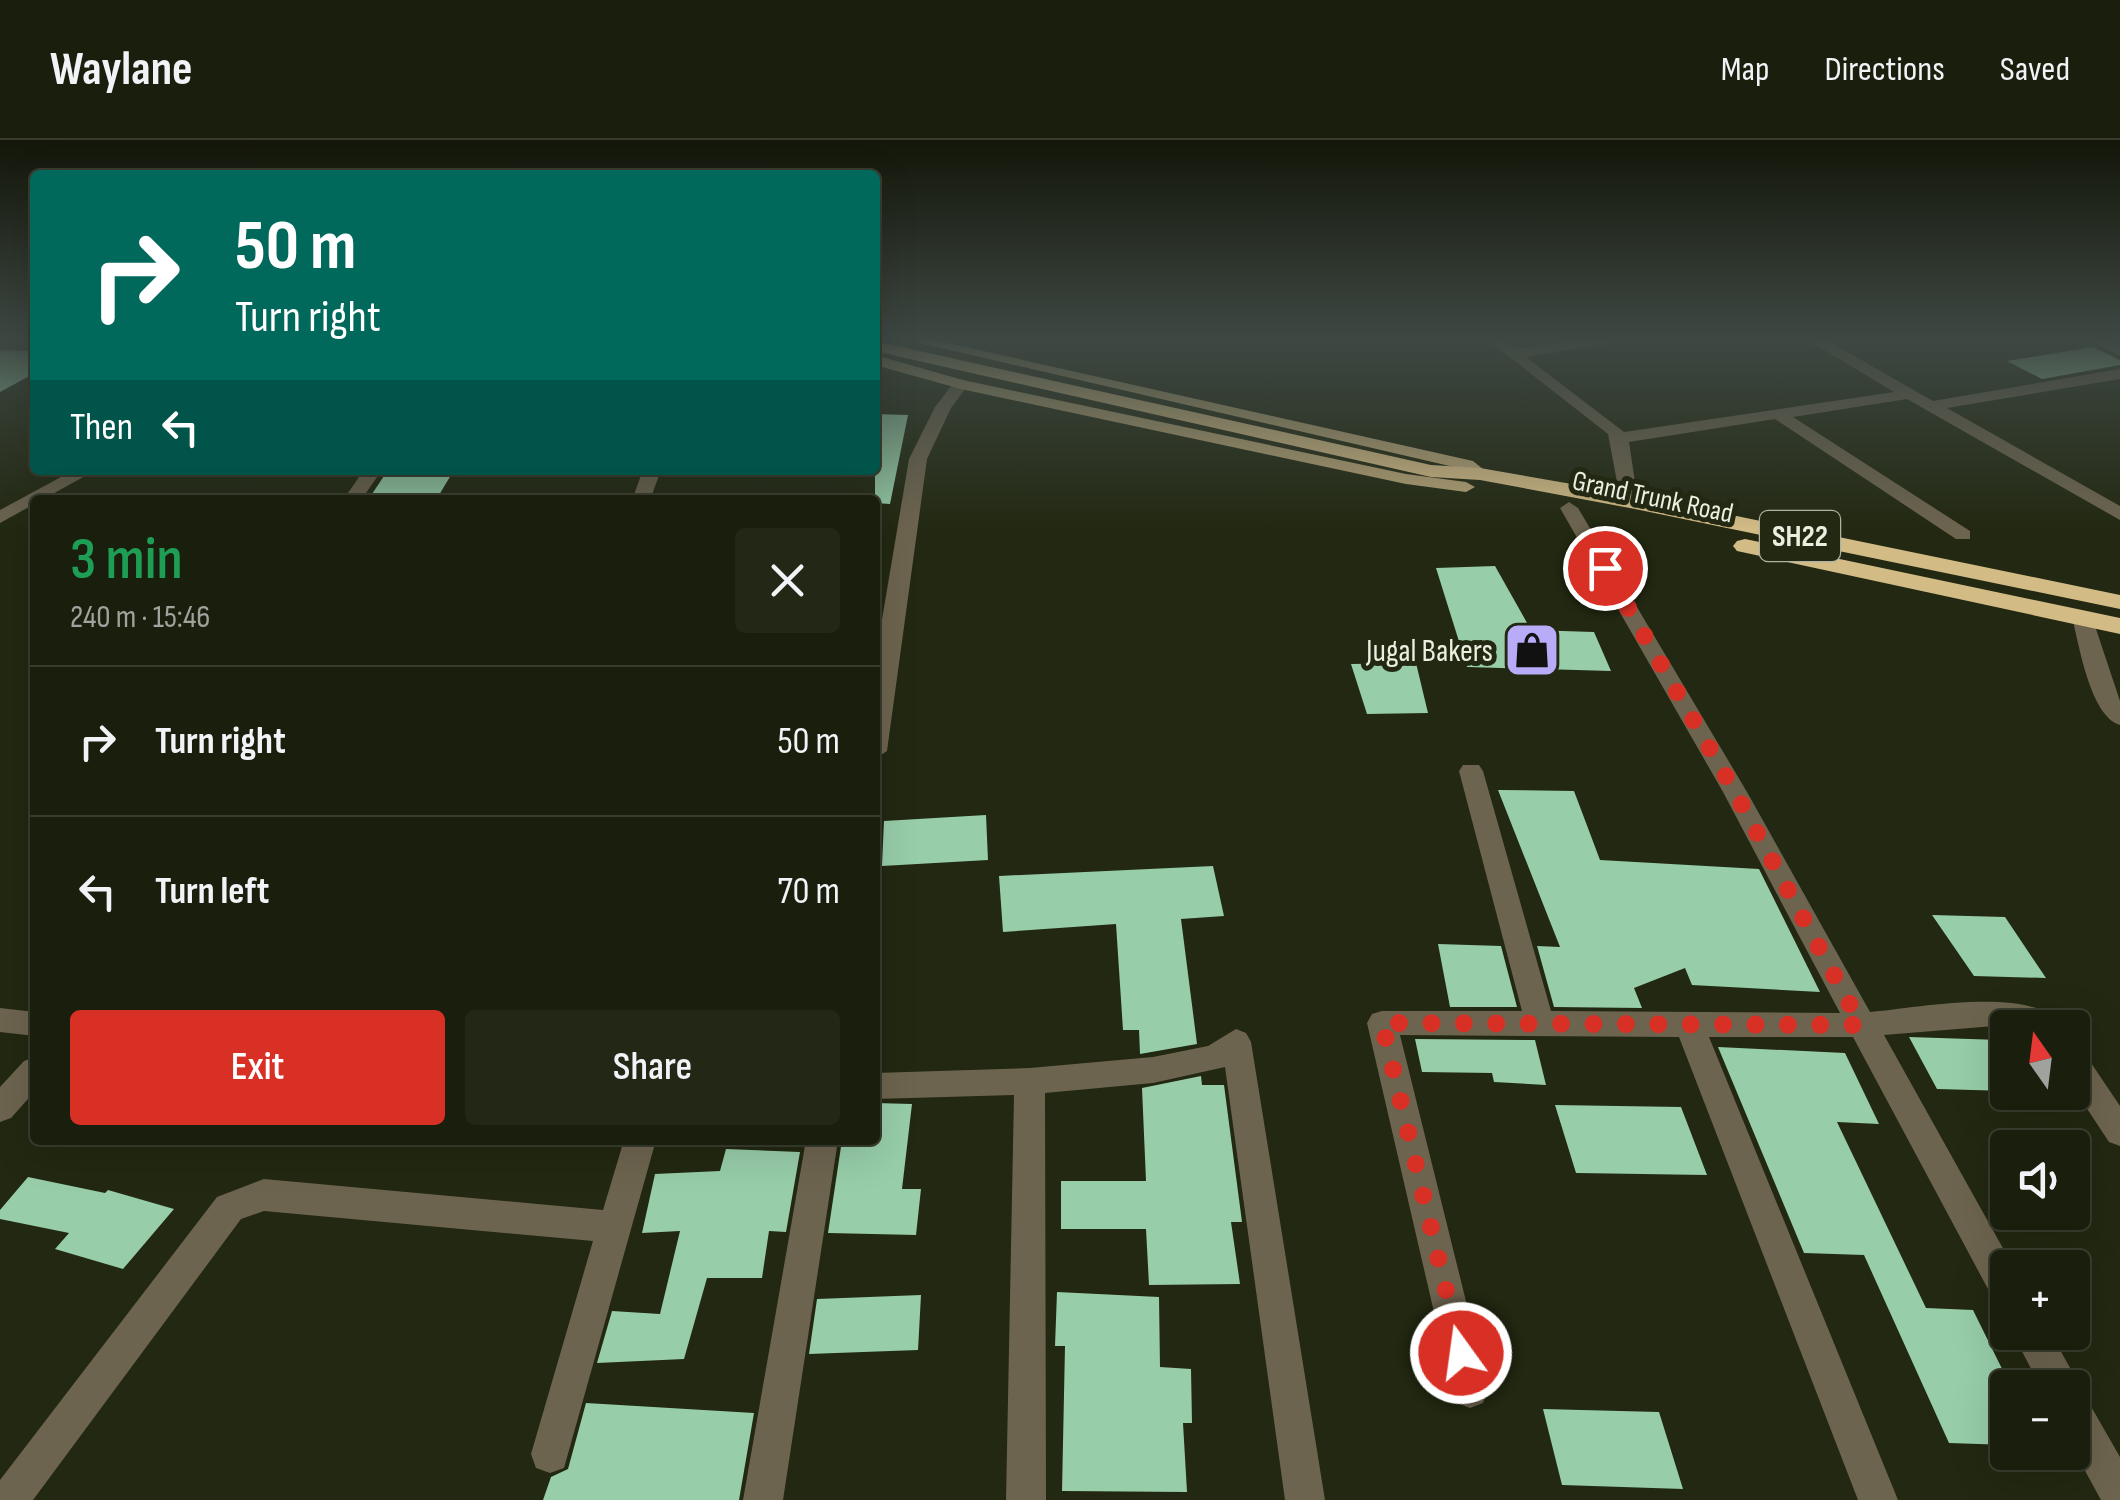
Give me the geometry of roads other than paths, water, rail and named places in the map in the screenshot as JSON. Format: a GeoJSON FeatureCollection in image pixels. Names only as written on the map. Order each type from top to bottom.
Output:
{"type":"FeatureCollection","features":[{"type":"Feature","properties":{"kind":"highway"},"geometry":{"type":"LineString","coordinates":[[1131,403],[1473,481]]}},
{"type":"Feature","properties":{"kind":"highway","name":"Grand Trunk Road"},"geometry":{"type":"LineString","coordinates":[[1473,481],[1635,502],[2120,602]]}},
{"type":"Feature","properties":{"kind":"highway","name":"Grand Trunk Road"},"geometry":{"type":"LineString","coordinates":[[1473,481],[1569,508],[2120,626]]}},
{"type":"Feature","properties":{"kind":"main road"},"geometry":{"type":"LineString","coordinates":[[1052,403],[1406,479],[1473,481],[1473,466],[1196,403]]}},
{"type":"Feature","properties":{"kind":"street"},"geometry":{"type":"LineString","coordinates":[[880,716],[918,458],[945,403]]}},
{"type":"Feature","properties":{"kind":"street"},"geometry":{"type":"LineString","coordinates":[[1579,403],[1620,438],[1625,447],[1623,482],[1635,502]]}},
{"type":"Feature","properties":{"kind":"street"},"geometry":{"type":"LineString","coordinates":[[1620,438],[1848,403]]}},
{"type":"Feature","properties":{"kind":"street"},"geometry":{"type":"LineString","coordinates":[[1927,403],[2110,502],[2120,514]]}},
{"type":"Feature","properties":{"kind":"street"},"geometry":{"type":"LineString","coordinates":[[1931,406],[1946,403]]}},
{"type":"Feature","properties":{"kind":"street"},"geometry":{"type":"LineString","coordinates":[[1778,414],[1963,535]]}},
{"type":"Feature","properties":{"kind":"street"},"geometry":{"type":"LineString","coordinates":[[41,495],[78,475]]}},
{"type":"Feature","properties":{"kind":"street"},"geometry":{"type":"LineString","coordinates":[[0,517],[30,501]]}},
{"type":"Feature","properties":{"kind":"street"},"geometry":{"type":"LineString","coordinates":[[1569,508],[1679,694],[1990,1259]]}},
{"type":"Feature","properties":{"kind":"street"},"geometry":{"type":"LineString","coordinates":[[2082,617],[2104,697],[2120,717]]}},
{"type":"Feature","properties":{"kind":"street"},"geometry":{"type":"LineString","coordinates":[[1471,771],[1540,1024]]}},
{"type":"Feature","properties":{"kind":"street"},"geometry":{"type":"LineString","coordinates":[[1470,1390],[1382,1023],[1861,1025],[1990,1014]]}},
{"type":"Feature","properties":{"kind":"street"},"geometry":{"type":"LineString","coordinates":[[0,1020],[30,1023]]}},
{"type":"Feature","properties":{"kind":"street"},"geometry":{"type":"LineString","coordinates":[[1690,1026],[1878,1500]]}},
{"type":"Feature","properties":{"kind":"street"},"geometry":{"type":"LineString","coordinates":[[880,1086],[1030,1081],[1187,1066],[1216,1057],[1236,1042],[1306,1500]]}},
{"type":"Feature","properties":{"kind":"street"},"geometry":{"type":"LineString","coordinates":[[0,1108],[30,1075]]}},
{"type":"Feature","properties":{"kind":"street"},"geometry":{"type":"LineString","coordinates":[[1026,1500],[1030,1081]]}},
{"type":"Feature","properties":{"kind":"street"},"geometry":{"type":"LineString","coordinates":[[2090,1087],[2120,1132]]}},
{"type":"Feature","properties":{"kind":"street"},"geometry":{"type":"LineString","coordinates":[[550,1454],[639,1145]]}},
{"type":"Feature","properties":{"kind":"street"},"geometry":{"type":"LineString","coordinates":[[763,1500],[821,1145]]}},
{"type":"Feature","properties":{"kind":"street"},"geometry":{"type":"LineString","coordinates":[[9,1500],[229,1208],[246,1199],[264,1195],[614,1227]]}},
{"type":"Feature","properties":{"kind":"street"},"geometry":{"type":"LineString","coordinates":[[2090,1441],[2120,1494]]}},
{"type":"Feature","properties":{"kind":"place","name":"Jugal Bakers"},"geometry":{"type":"Point","coordinates":[1532,650]}}]}
